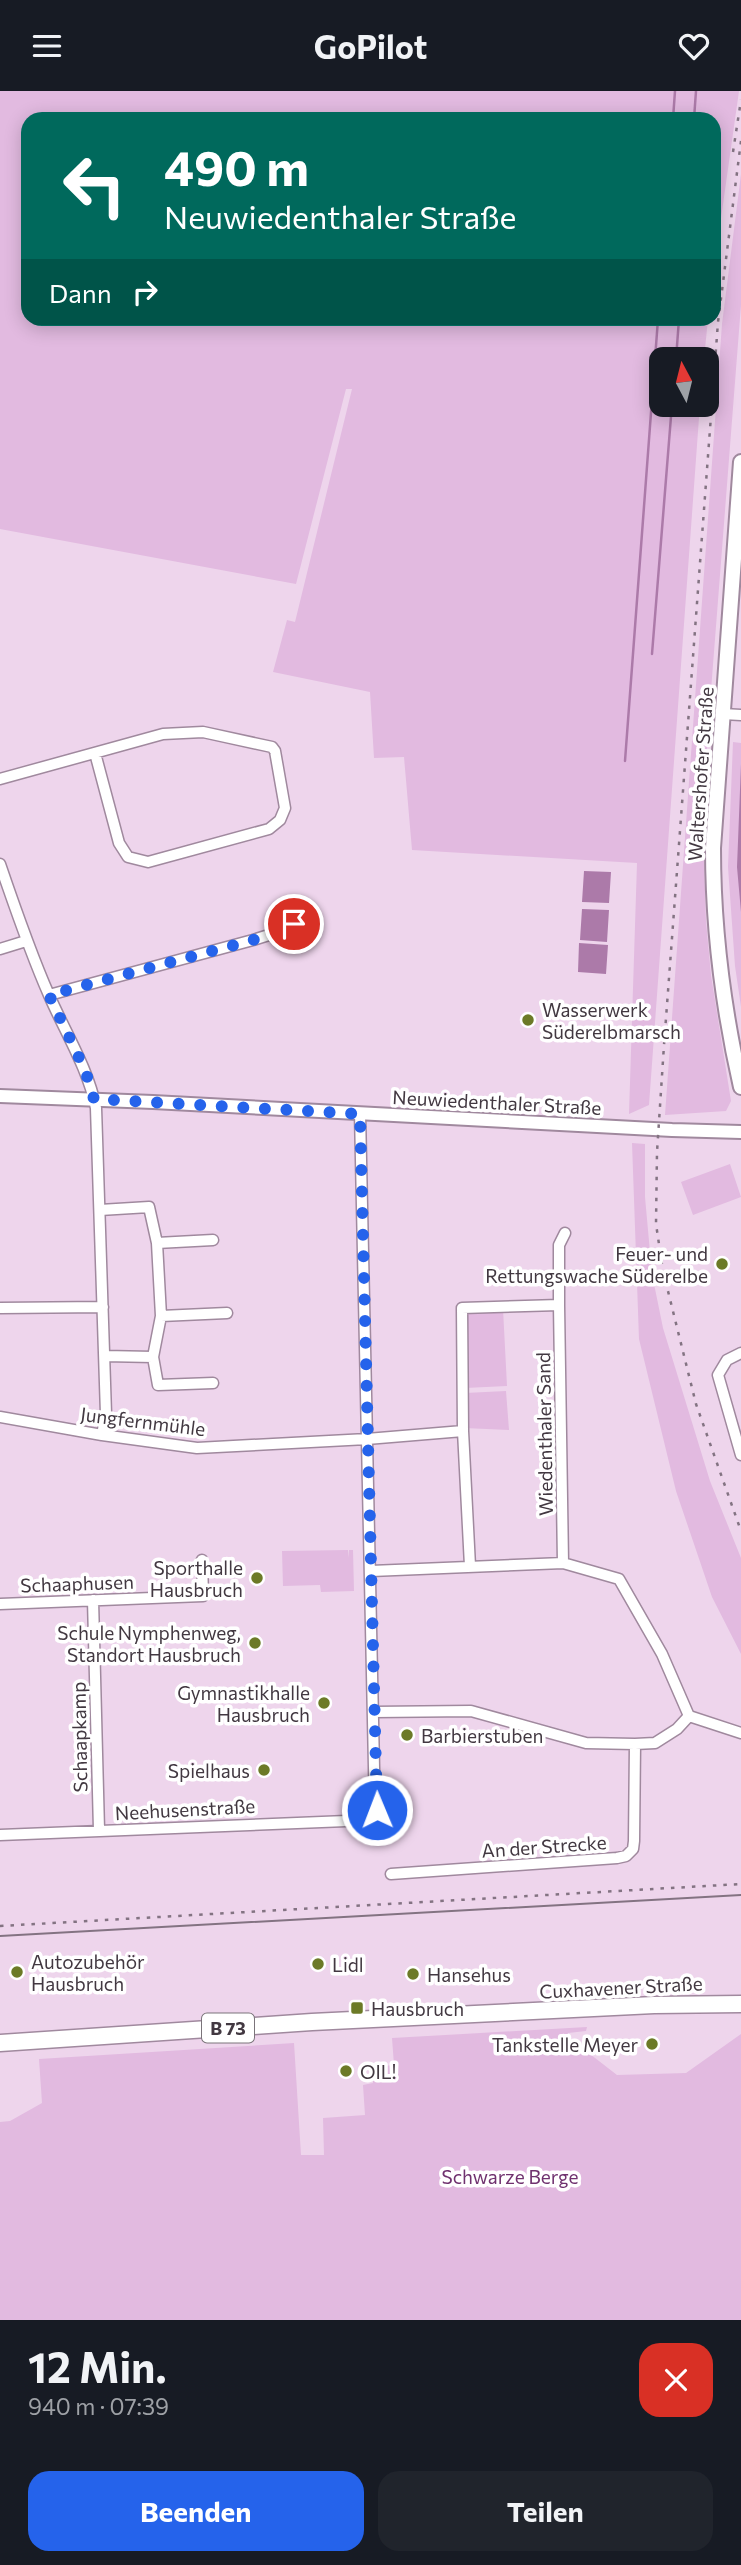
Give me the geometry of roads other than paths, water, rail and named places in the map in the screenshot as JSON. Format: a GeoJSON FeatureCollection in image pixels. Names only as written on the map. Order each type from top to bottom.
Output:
{"type":"FeatureCollection","features":[{"type":"Feature","properties":{"kind":"main road","name":"Waltershofer Straße"},"geometry":{"type":"LineString","coordinates":[[741,462],[713,848],[714,903],[721,984],[741,1087]]}},
{"type":"Feature","properties":{"kind":"main road","name":"Cuxhavener Straße"},"geometry":{"type":"LineString","coordinates":[[0,2043],[327,2021],[654,2005],[741,2004]]}},
{"type":"Feature","properties":{"kind":"street"},"geometry":{"type":"LineString","coordinates":[[723,714],[741,715]]}},
{"type":"Feature","properties":{"kind":"street"},"geometry":{"type":"LineString","coordinates":[[0,779],[149,737],[184,732],[216,733],[268,744],[275,751],[285,808],[280,820],[269,829],[148,862],[128,857],[119,843],[95,753]]}},
{"type":"Feature","properties":{"kind":"street"},"geometry":{"type":"LineString","coordinates":[[0,863],[26,941],[85,1070],[94,1099],[105,1356],[106,1414],[102,1435]]}},
{"type":"Feature","properties":{"kind":"street"},"geometry":{"type":"LineString","coordinates":[[49,995],[253,940],[272,934],[302,917]]}},
{"type":"Feature","properties":{"kind":"street"},"geometry":{"type":"LineString","coordinates":[[0,949],[26,941]]}},
{"type":"Feature","properties":{"kind":"street","name":"Neuwiedenthaler Straße"},"geometry":{"type":"LineString","coordinates":[[0,1096],[741,1132]]}},
{"type":"Feature","properties":{"kind":"street"},"geometry":{"type":"LineString","coordinates":[[360,1114],[374,1712],[471,1711],[586,1742],[635,1744],[656,1742],[677,1729],[689,1716]]}},
{"type":"Feature","properties":{"kind":"street"},"geometry":{"type":"LineString","coordinates":[[100,1210],[149,1207],[157,1243],[161,1316],[153,1357],[158,1385],[213,1383]]}},
{"type":"Feature","properties":{"kind":"street","name":"Wiedenthaler Sand"},"geometry":{"type":"LineString","coordinates":[[564,1563],[559,1245],[565,1233]]}},
{"type":"Feature","properties":{"kind":"street"},"geometry":{"type":"LineString","coordinates":[[157,1243],[213,1240]]}},
{"type":"Feature","properties":{"kind":"street"},"geometry":{"type":"LineString","coordinates":[[470,1566],[463,1431],[462,1308],[559,1305]]}},
{"type":"Feature","properties":{"kind":"street"},"geometry":{"type":"LineString","coordinates":[[0,1308],[103,1307]]}},
{"type":"Feature","properties":{"kind":"street"},"geometry":{"type":"LineString","coordinates":[[161,1316],[227,1313]]}},
{"type":"Feature","properties":{"kind":"street"},"geometry":{"type":"LineString","coordinates":[[741,1353],[727,1360],[718,1375],[741,1455]]}},
{"type":"Feature","properties":{"kind":"street"},"geometry":{"type":"LineString","coordinates":[[105,1356],[153,1357]]}},
{"type":"Feature","properties":{"kind":"street","name":"Jungfernmühle"},"geometry":{"type":"LineString","coordinates":[[0,1417],[197,1448],[367,1439]]}},
{"type":"Feature","properties":{"kind":"street"},"geometry":{"type":"LineString","coordinates":[[367,1439],[463,1431]]}},
{"type":"Feature","properties":{"kind":"street","name":"Schaaphusen"},"geometry":{"type":"LineString","coordinates":[[0,1604],[203,1596],[202,1560]]}},
{"type":"Feature","properties":{"kind":"street"},"geometry":{"type":"LineString","coordinates":[[371,1571],[564,1563],[619,1579],[662,1654],[689,1716],[741,1733]]}},
{"type":"Feature","properties":{"kind":"street","name":"Schaapkamp"},"geometry":{"type":"LineString","coordinates":[[93,1600],[99,1831]]}},
{"type":"Feature","properties":{"kind":"street","name":"Neehusenstraße"},"geometry":{"type":"LineString","coordinates":[[0,1835],[371,1819],[377,1810],[374,1712]]}},
{"type":"Feature","properties":{"kind":"street","name":"An der Strecke"},"geometry":{"type":"LineString","coordinates":[[391,1874],[592,1861],[626,1856],[633,1849],[634,1841],[635,1744]]}},
{"type":"Feature","properties":{"kind":"waterway"},"geometry":{"type":"LineString","coordinates":[[674,112],[675,91]]}},
{"type":"Feature","properties":{"kind":"waterway"},"geometry":{"type":"LineString","coordinates":[[694,112],[696,91]]}},
{"type":"Feature","properties":{"kind":"waterway"},"geometry":{"type":"LineString","coordinates":[[625,761],[657,326]]}},
{"type":"Feature","properties":{"kind":"waterway"},"geometry":{"type":"LineString","coordinates":[[677,347],[678,326]]}},
{"type":"Feature","properties":{"kind":"waterway"},"geometry":{"type":"LineString","coordinates":[[652,654],[671,417]]}},
{"type":"Feature","properties":{"kind":"tram line"},"geometry":{"type":"LineString","coordinates":[[0,1936],[741,1895]]}},
{"type":"Feature","properties":{"kind":"railway"},"geometry":{"type":"LineString","coordinates":[[733,152],[741,100]]}},
{"type":"Feature","properties":{"kind":"railway"},"geometry":{"type":"LineString","coordinates":[[721,298],[741,141]]}},
{"type":"Feature","properties":{"kind":"railway"},"geometry":{"type":"LineString","coordinates":[[718,326],[664,1045],[657,1152],[656,1224],[663,1271],[696,1404],[741,1531]]}},
{"type":"Feature","properties":{"kind":"railway"},"geometry":{"type":"LineString","coordinates":[[0,1926],[741,1884]]}},
{"type":"Feature","properties":{"kind":"place","name":"Wasserwerk Süderelbmarsch"},"geometry":{"type":"Point","coordinates":[528,1020]}},
{"type":"Feature","properties":{"kind":"place","name":"Feuer- und Rettungswache Süderelbe"},"geometry":{"type":"Point","coordinates":[722,1264]}},
{"type":"Feature","properties":{"kind":"place","name":"Sporthalle Hausbruch"},"geometry":{"type":"Point","coordinates":[257,1578]}},
{"type":"Feature","properties":{"kind":"place","name":"Schule Nymphenweg, Standort Hausbruch"},"geometry":{"type":"Point","coordinates":[255,1643]}},
{"type":"Feature","properties":{"kind":"place","name":"Gymnastikhalle Hausbruch"},"geometry":{"type":"Point","coordinates":[324,1703]}},
{"type":"Feature","properties":{"kind":"place","name":"Barbierstuben"},"geometry":{"type":"Point","coordinates":[407,1735]}},
{"type":"Feature","properties":{"kind":"place","name":"Spielhaus"},"geometry":{"type":"Point","coordinates":[264,1770]}},
{"type":"Feature","properties":{"kind":"place","name":"Lidl"},"geometry":{"type":"Point","coordinates":[318,1964]}},
{"type":"Feature","properties":{"kind":"place","name":"Autozubehör Hausbruch"},"geometry":{"type":"Point","coordinates":[17,1972]}},
{"type":"Feature","properties":{"kind":"place","name":"Hansehus"},"geometry":{"type":"Point","coordinates":[413,1974]}},
{"type":"Feature","properties":{"kind":"place","name":"Hausbruch"},"geometry":{"type":"Point","coordinates":[357,2008]}},
{"type":"Feature","properties":{"kind":"place","name":"Tankstelle Meyer"},"geometry":{"type":"Point","coordinates":[652,2044]}},
{"type":"Feature","properties":{"kind":"place","name":"OIL!"},"geometry":{"type":"Point","coordinates":[346,2071]}},
{"type":"Feature","properties":{"kind":"park label","name":"Schwarze Berge"},"geometry":{"type":"Point","coordinates":[510,2176]}}]}
